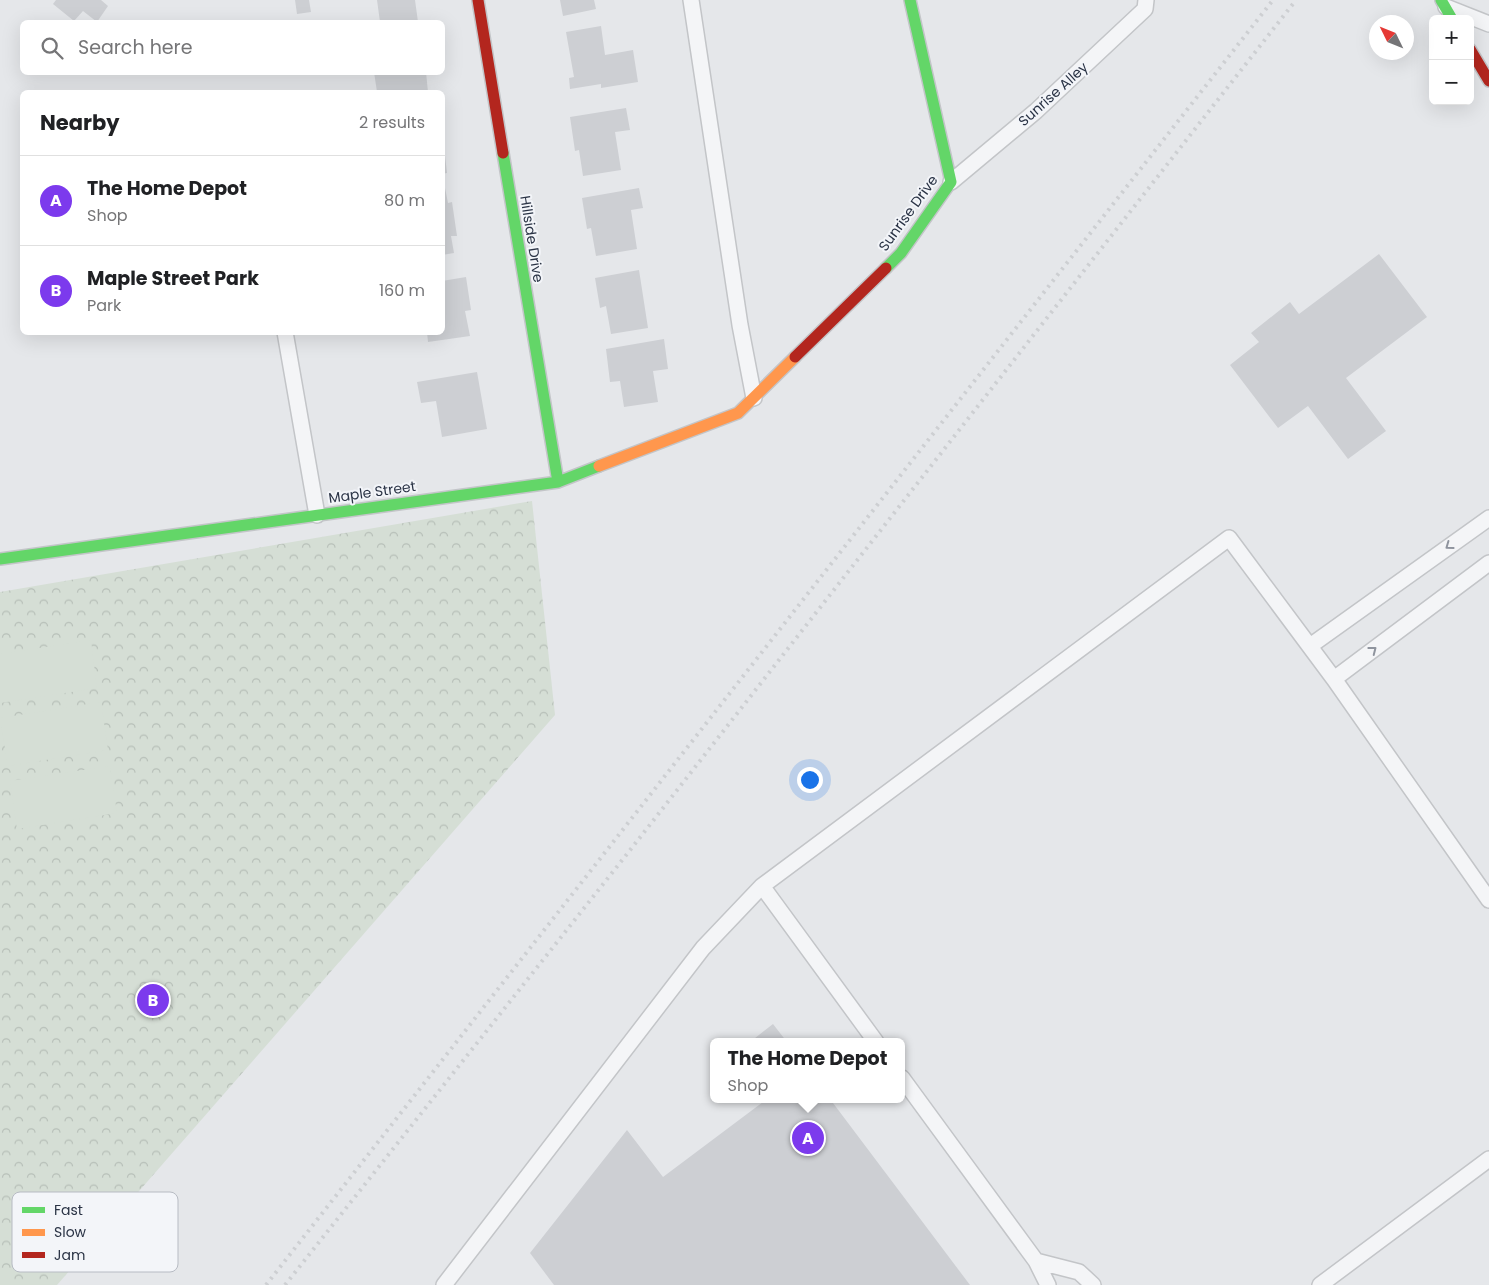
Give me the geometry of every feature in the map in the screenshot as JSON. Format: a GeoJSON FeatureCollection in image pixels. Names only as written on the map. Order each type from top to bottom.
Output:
{"type":"FeatureCollection","features":[{"type":"Feature","properties":{"kind":"street","name":"Hillside Drive"},"geometry":{"type":"LineString","coordinates":[[478,0],[558,482]]}},
{"type":"Feature","properties":{"kind":"street","name":"Sunrise Drive"},"geometry":{"type":"LineString","coordinates":[[738,413],[901,253],[950,182],[910,0]]}},
{"type":"Feature","properties":{"kind":"street"},"geometry":{"type":"LineString","coordinates":[[1474,56],[1489,81]]}},
{"type":"Feature","properties":{"kind":"street","name":"Maple Street"},"geometry":{"type":"LineString","coordinates":[[0,559],[558,482],[738,413]]}},
{"type":"Feature","properties":{"kind":"lane"},"geometry":{"type":"LineString","coordinates":[[691,0],[740,325],[754,398]]}},
{"type":"Feature","properties":{"kind":"lane","name":"Sunrise Alley"},"geometry":{"type":"LineString","coordinates":[[950,182],[1036,111],[1145,9],[1146,0]]}},
{"type":"Feature","properties":{"kind":"lane"},"geometry":{"type":"LineString","coordinates":[[1446,9],[1489,24]]}},
{"type":"Feature","properties":{"kind":"lane"},"geometry":{"type":"LineString","coordinates":[[286,335],[316,515]]}},
{"type":"Feature","properties":{"kind":"lane"},"geometry":{"type":"LineString","coordinates":[[1310,646],[1489,518]]}},
{"type":"Feature","properties":{"kind":"lane"},"geometry":{"type":"LineString","coordinates":[[444,1285],[703,948],[762,886],[1229,538],[1310,646],[1489,900]]}},
{"type":"Feature","properties":{"kind":"lane"},"geometry":{"type":"LineString","coordinates":[[1334,680],[1489,563]]}},
{"type":"Feature","properties":{"kind":"lane"},"geometry":{"type":"LineString","coordinates":[[762,886],[873,1038]]}},
{"type":"Feature","properties":{"kind":"lane"},"geometry":{"type":"LineString","coordinates":[[905,1082],[1036,1261],[1048,1285]]}},
{"type":"Feature","properties":{"kind":"lane"},"geometry":{"type":"LineString","coordinates":[[1320,1285],[1489,1159]]}},
{"type":"Feature","properties":{"kind":"lane"},"geometry":{"type":"LineString","coordinates":[[1036,1261],[1080,1272],[1093,1285]]}},
{"type":"Feature","properties":{"kind":"green space"},"geometry":{"type":"Polygon","coordinates":[[[532,501],[555,715],[138,1192],[12,1192],[12,1272],[68,1272],[57,1285],[0,1285],[0,592],[532,501]]]}},
{"type":"Feature","properties":{"kind":"green space"},"geometry":{"type":"Polygon","coordinates":[[[91,640],[97,688],[0,703],[0,654],[91,640]]]}},
{"type":"Feature","properties":{"kind":"green space"},"geometry":{"type":"Polygon","coordinates":[[[101,702],[108,750],[8,766],[0,718],[101,702]]]}},
{"type":"Feature","properties":{"kind":"green space"},"geometry":{"type":"Polygon","coordinates":[[[110,766],[117,813],[17,829],[10,781],[110,766]]]}},
{"type":"Feature","properties":{"kind":"building"},"geometry":{"type":"Polygon","coordinates":[[[56,0],[101,0],[108,6],[98,20],[94,20],[83,11],[73,20],[53,4],[56,0]]]}},
{"type":"Feature","properties":{"kind":"building"},"geometry":{"type":"Polygon","coordinates":[[[295,0],[309,0],[311,12],[297,14],[295,0]]]}},
{"type":"Feature","properties":{"kind":"building"},"geometry":{"type":"Polygon","coordinates":[[[377,0],[415,0],[418,20],[380,20],[377,0]]]}},
{"type":"Feature","properties":{"kind":"building"},"geometry":{"type":"Polygon","coordinates":[[[560,0],[594,0],[596,9],[563,16],[560,0]]]}},
{"type":"Feature","properties":{"kind":"building"},"geometry":{"type":"Polygon","coordinates":[[[601,26],[605,55],[633,50],[638,82],[601,88],[601,84],[570,89],[569,78],[574,77],[566,32],[601,26]]]}},
{"type":"Feature","properties":{"kind":"building"},"geometry":{"type":"Polygon","coordinates":[[[374,75],[426,75],[428,90],[377,90],[374,75]]]}},
{"type":"Feature","properties":{"kind":"building"},"geometry":{"type":"Polygon","coordinates":[[[626,108],[630,130],[615,132],[621,170],[583,176],[579,150],[575,151],[570,117],[626,108]]]}},
{"type":"Feature","properties":{"kind":"building"},"geometry":{"type":"Polygon","coordinates":[[[445,156],[447,173],[445,173],[445,156]]]}},
{"type":"Feature","properties":{"kind":"building"},"geometry":{"type":"Polygon","coordinates":[[[445,188],[448,203],[452,202],[457,236],[451,236],[454,253],[445,254],[445,188]]]}},
{"type":"Feature","properties":{"kind":"building"},"geometry":{"type":"Polygon","coordinates":[[[639,188],[643,208],[631,210],[637,249],[596,256],[591,228],[587,229],[582,198],[639,188]]]}},
{"type":"Feature","properties":{"kind":"building"},"geometry":{"type":"Polygon","coordinates":[[[1379,254],[1427,317],[1346,378],[1386,431],[1348,459],[1308,406],[1278,428],[1230,365],[1259,342],[1251,333],[1290,302],[1299,314],[1379,254]]]}},
{"type":"Feature","properties":{"kind":"building"},"geometry":{"type":"Polygon","coordinates":[[[639,270],[648,328],[611,334],[606,306],[600,308],[595,278],[639,270]]]}},
{"type":"Feature","properties":{"kind":"building"},"geometry":{"type":"Polygon","coordinates":[[[466,277],[471,310],[465,311],[470,336],[428,342],[427,335],[445,335],[445,280],[466,277]]]}},
{"type":"Feature","properties":{"kind":"building"},"geometry":{"type":"Polygon","coordinates":[[[664,339],[668,369],[653,371],[658,402],[624,407],[620,381],[610,382],[606,349],[664,339]]]}},
{"type":"Feature","properties":{"kind":"building"},"geometry":{"type":"Polygon","coordinates":[[[477,372],[487,429],[442,437],[436,401],[421,403],[417,382],[477,372]]]}},
{"type":"Feature","properties":{"kind":"building"},"geometry":{"type":"Polygon","coordinates":[[[773,1024],[784,1038],[755,1038],[773,1024]]]}},
{"type":"Feature","properties":{"kind":"building"},"geometry":{"type":"Polygon","coordinates":[[[762,1103],[833,1103],[970,1285],[554,1285],[530,1253],[627,1130],[663,1177],[762,1103]]]}},
{"type":"Feature","properties":{"kind":"railway"},"geometry":{"type":"LineString","coordinates":[[266,1285],[1273,0]]}},
{"type":"Feature","properties":{"kind":"railway"},"geometry":{"type":"LineString","coordinates":[[285,1285],[627,854],[1296,0]]}},
{"type":"Feature","properties":{"kind":"traffic: fast"},"geometry":{"type":"LineString","coordinates":[[886,268],[901,253],[951,182],[910,0]]}},
{"type":"Feature","properties":{"kind":"traffic: fast"},"geometry":{"type":"LineString","coordinates":[[1441,0],[1450,15]]}},
{"type":"Feature","properties":{"kind":"traffic: fast"},"geometry":{"type":"LineString","coordinates":[[503,153],[558,482]]}},
{"type":"Feature","properties":{"kind":"traffic: fast"},"geometry":{"type":"LineString","coordinates":[[0,559],[558,482],[599,466]]}},
{"type":"Feature","properties":{"kind":"traffic: slow"},"geometry":{"type":"LineString","coordinates":[[599,466],[738,413],[795,357]]}},
{"type":"Feature","properties":{"kind":"traffic: jam"},"geometry":{"type":"LineString","coordinates":[[478,0],[503,153]]}},
{"type":"Feature","properties":{"kind":"traffic: jam"},"geometry":{"type":"LineString","coordinates":[[1474,56],[1489,81]]}},
{"type":"Feature","properties":{"kind":"traffic: jam"},"geometry":{"type":"LineString","coordinates":[[795,357],[886,268]]}},
{"type":"Feature","properties":{"kind":"place","name":"Maple Street Park"},"geometry":{"type":"Point","coordinates":[153,1000]}},
{"type":"Feature","properties":{"kind":"place","name":"The Home Depot"},"geometry":{"type":"Point","coordinates":[808,1138]}}]}
